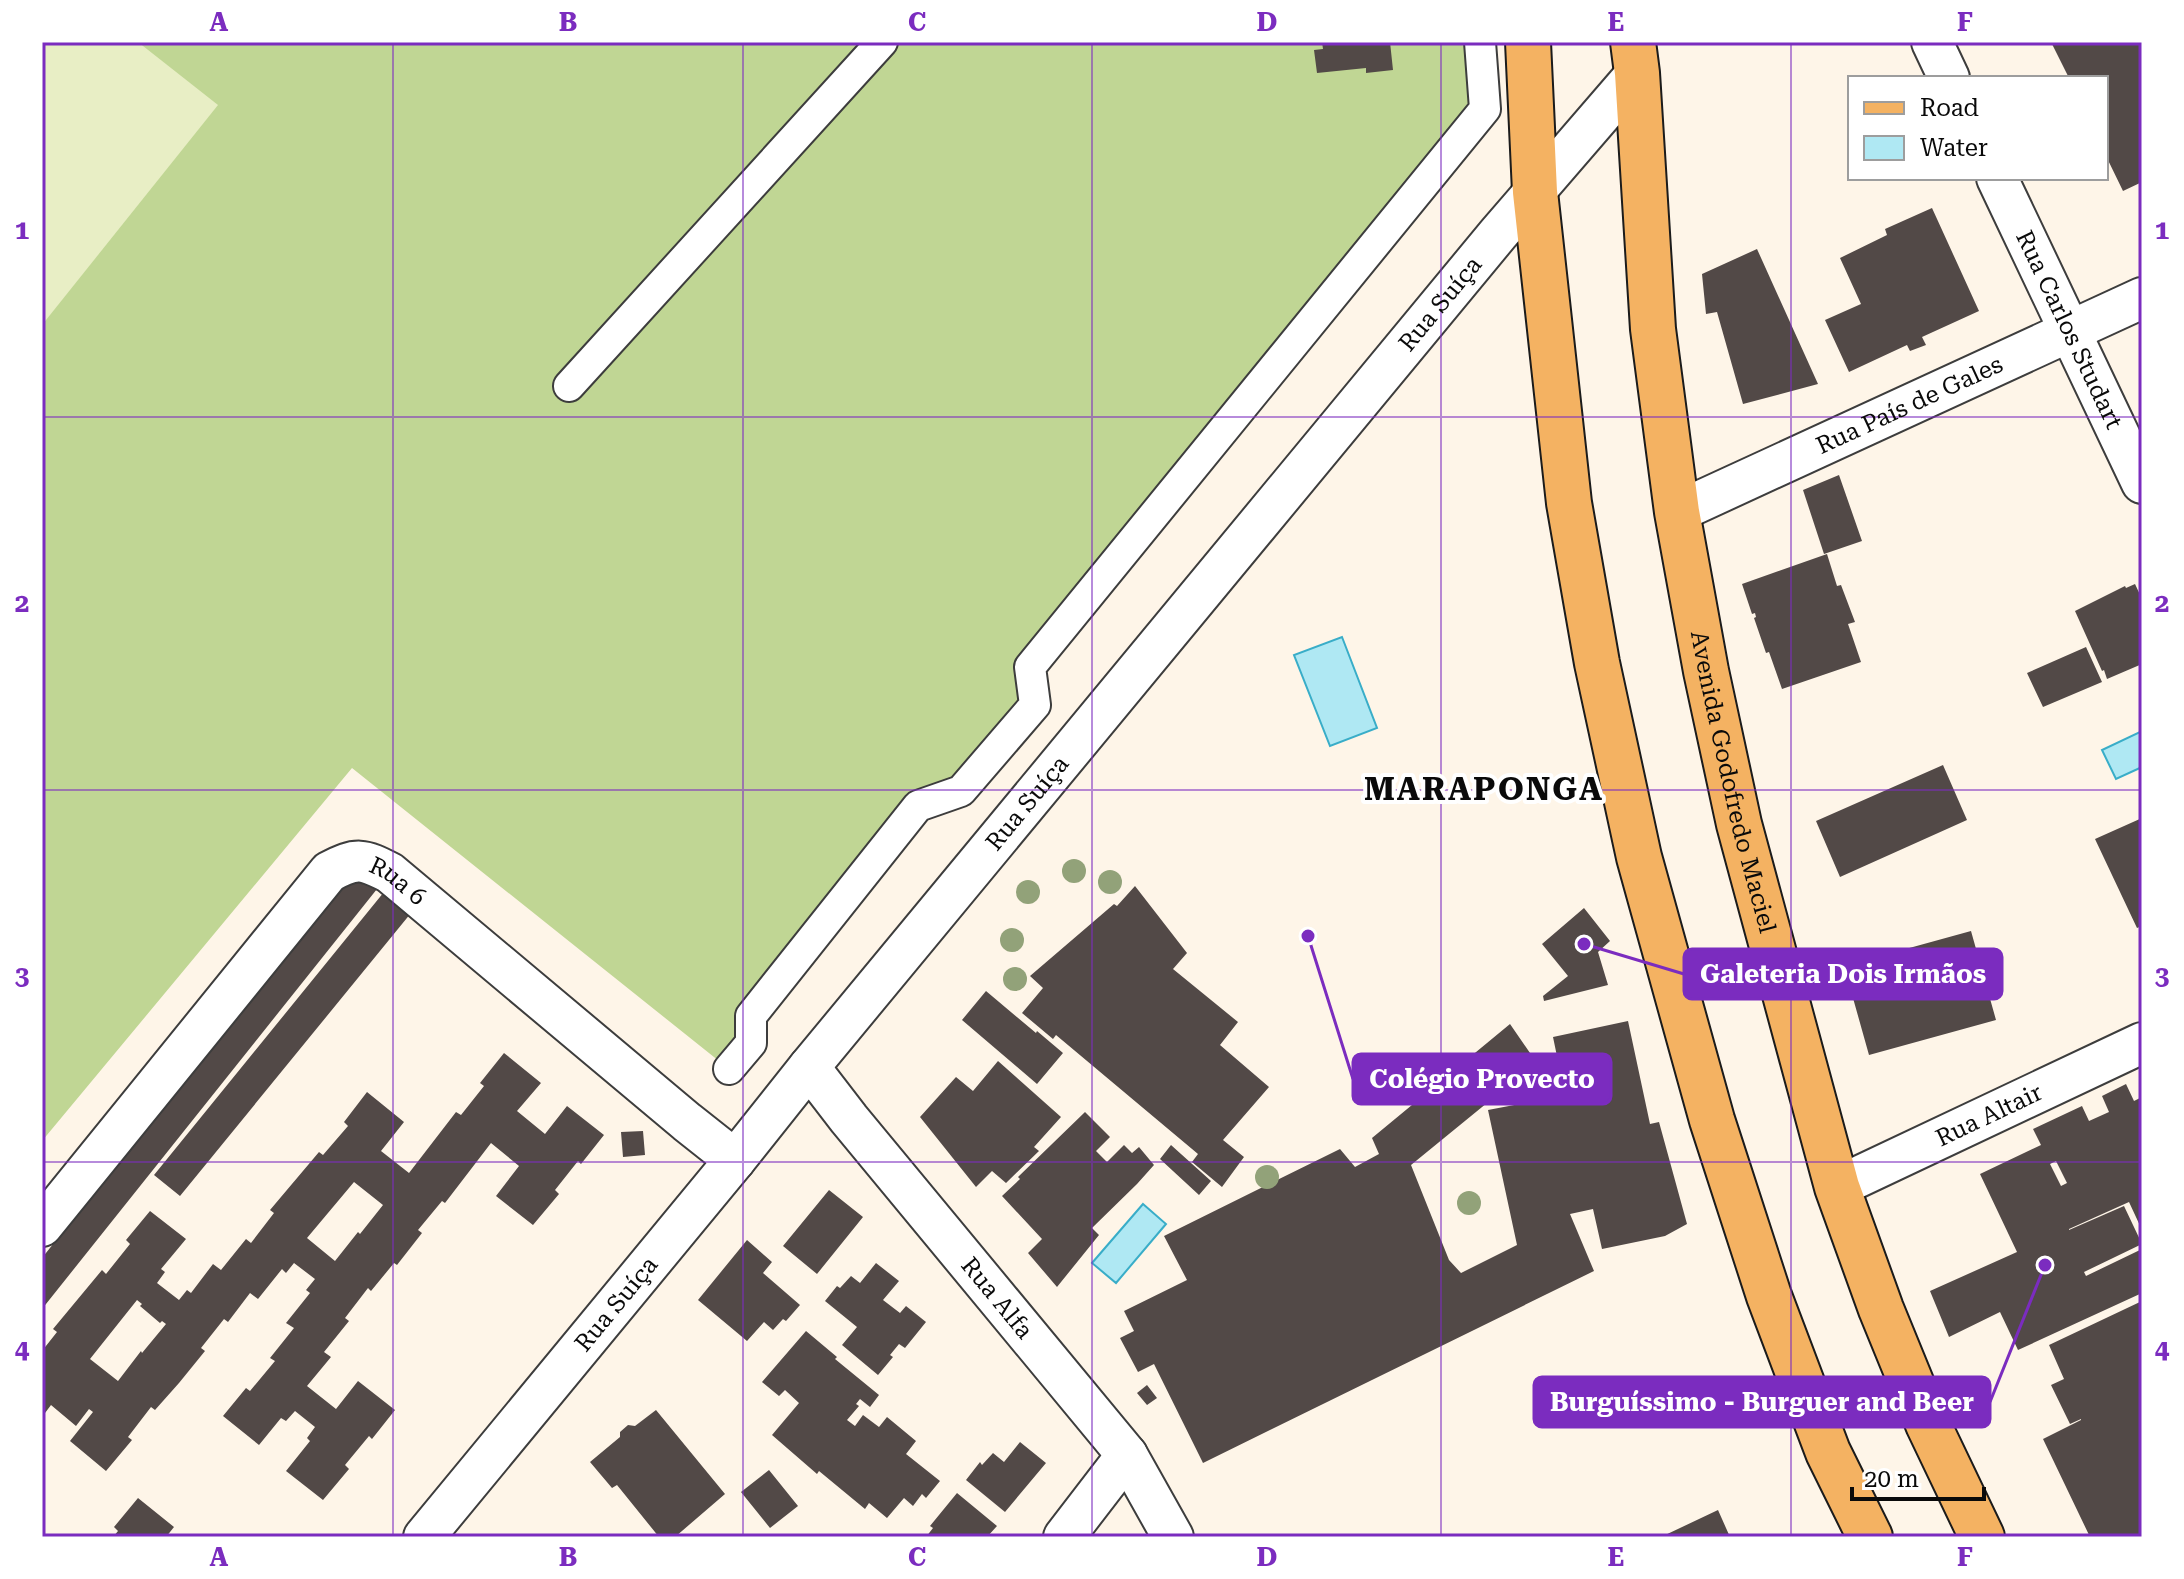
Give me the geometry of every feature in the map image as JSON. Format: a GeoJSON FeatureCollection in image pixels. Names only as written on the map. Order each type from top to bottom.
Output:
{"type":"FeatureCollection","features":[{"type":"Feature","properties":{"kind":"main road"},"geometry":{"type":"LineString","coordinates":[[1528,42],[1535,192],[1569,503],[1597,663],[1639,857],[1712,1120],[1769,1296],[1828,1452],[1870,1537]]}},
{"type":"Feature","properties":{"kind":"main road","name":"Avenida Godofredo Maciel"},"geometry":{"type":"LineString","coordinates":[[1635,57],[1653,329],[1677,512],[1706,671],[1739,824],[1837,1187],[1881,1309],[1928,1424],[1982,1537]]}},
{"type":"Feature","properties":{"kind":"street"},"geometry":{"type":"LineString","coordinates":[[569,386],[882,42]]}},
{"type":"Feature","properties":{"kind":"street"},"geometry":{"type":"LineString","coordinates":[[729,1069],[751,1043],[751,1016],[918,806],[961,791],[1035,705],[1030,667],[1485,109],[1480,42]]}},
{"type":"Feature","properties":{"kind":"street"},"geometry":{"type":"LineString","coordinates":[[1932,42],[1948,76]]}},
{"type":"Feature","properties":{"kind":"street","name":"Rua Suíça"},"geometry":{"type":"LineString","coordinates":[[424,1537],[809,1067],[1535,192],[1635,57]]}},
{"type":"Feature","properties":{"kind":"street","name":"Rua Carlos Studart"},"geometry":{"type":"LineString","coordinates":[[1998,180],[2142,483]]}},
{"type":"Feature","properties":{"kind":"street","name":"Rua País de Gales"},"geometry":{"type":"LineString","coordinates":[[1677,512],[2142,298]]}},
{"type":"Feature","properties":{"kind":"street","name":"Rua 6"},"geometry":{"type":"LineString","coordinates":[[42,1226],[329,872],[345,863],[367,861],[390,873],[735,1160]]}},
{"type":"Feature","properties":{"kind":"street","name":"Rua Altair"},"geometry":{"type":"LineString","coordinates":[[1837,1187],[2142,1043]]}},
{"type":"Feature","properties":{"kind":"street","name":"Rua Alfa"},"geometry":{"type":"LineString","coordinates":[[809,1067],[1127,1455],[1173,1537]]}},
{"type":"Feature","properties":{"kind":"street"},"geometry":{"type":"LineString","coordinates":[[1064,1537],[1127,1455]]}},
{"type":"Feature","properties":{"kind":"green space"},"geometry":{"type":"Polygon","coordinates":[[[42,42],[1480,42],[1485,109],[1030,666],[1035,705],[961,791],[918,807],[729,1069],[352,768],[42,1141],[42,42]]]}},
{"type":"Feature","properties":{"kind":"green space"},"geometry":{"type":"Polygon","coordinates":[[[42,42],[138,42],[218,105],[42,325],[42,42]]]}},
{"type":"Feature","properties":{"kind":"water"},"geometry":{"type":"Polygon","coordinates":[[[1342,637],[1377,728],[1330,746],[1294,655],[1342,637]]]}},
{"type":"Feature","properties":{"kind":"water"},"geometry":{"type":"Polygon","coordinates":[[[2142,731],[2142,767],[2116,779],[2102,750],[2142,731]]]}},
{"type":"Feature","properties":{"kind":"water"},"geometry":{"type":"Polygon","coordinates":[[[1143,1204],[1166,1224],[1116,1283],[1092,1263],[1143,1204]]]}},
{"type":"Feature","properties":{"kind":"building"},"geometry":{"type":"Polygon","coordinates":[[[1322,42],[1390,42],[1393,70],[1366,73],[1366,68],[1317,73],[1314,50],[1323,49],[1322,42]]]}},
{"type":"Feature","properties":{"kind":"building"},"geometry":{"type":"Polygon","coordinates":[[[2051,42],[2142,42],[2142,182],[2123,191],[2108,160],[2108,76],[2068,76],[2051,42]]]}},
{"type":"Feature","properties":{"kind":"building"},"geometry":{"type":"Polygon","coordinates":[[[1932,208],[1979,311],[1922,337],[1926,345],[1910,351],[1907,345],[1849,372],[1825,320],[1861,304],[1840,258],[1887,235],[1885,229],[1932,208]]]}},
{"type":"Feature","properties":{"kind":"building"},"geometry":{"type":"Polygon","coordinates":[[[1757,249],[1818,384],[1743,404],[1717,312],[1706,314],[1702,274],[1757,249]]]}},
{"type":"Feature","properties":{"kind":"building"},"geometry":{"type":"Polygon","coordinates":[[[1839,475],[1862,541],[1824,554],[1803,490],[1839,475]]]}},
{"type":"Feature","properties":{"kind":"building"},"geometry":{"type":"Polygon","coordinates":[[[1827,554],[1837,586],[1841,585],[1855,622],[1848,624],[1861,662],[1782,689],[1742,584],[1827,554]]]}},
{"type":"Feature","properties":{"kind":"building"},"geometry":{"type":"Polygon","coordinates":[[[2135,584],[2142,599],[2142,664],[2107,679],[2075,611],[2135,584]]]}},
{"type":"Feature","properties":{"kind":"building"},"geometry":{"type":"Polygon","coordinates":[[[2086,647],[2102,682],[2043,707],[2027,673],[2086,647]]]}},
{"type":"Feature","properties":{"kind":"building"},"geometry":{"type":"Polygon","coordinates":[[[1943,765],[1967,820],[1840,877],[1816,821],[1943,765]]]}},
{"type":"Feature","properties":{"kind":"building"},"geometry":{"type":"Polygon","coordinates":[[[2142,818],[2142,926],[2137,928],[2095,839],[2142,818]]]}},
{"type":"Feature","properties":{"kind":"building"},"geometry":{"type":"Polygon","coordinates":[[[351,869],[377,889],[42,1309],[42,1258],[351,869]]]}},
{"type":"Feature","properties":{"kind":"building"},"geometry":{"type":"Polygon","coordinates":[[[1135,886],[1187,953],[1173,969],[1238,1022],[1220,1045],[1269,1087],[1223,1140],[1244,1157],[1222,1187],[1192,1162],[1198,1154],[1056,1035],[1053,1039],[1022,1013],[1043,988],[1030,976],[1114,904],[1117,906],[1135,886]]]}},
{"type":"Feature","properties":{"kind":"building"},"geometry":{"type":"Polygon","coordinates":[[[384,892],[411,913],[180,1196],[154,1175],[384,892]]]}},
{"type":"Feature","properties":{"kind":"building"},"geometry":{"type":"Polygon","coordinates":[[[1584,908],[1610,941],[1598,952],[1608,985],[1544,1001],[1543,996],[1568,976],[1542,944],[1584,908]]]}},
{"type":"Feature","properties":{"kind":"building"},"geometry":{"type":"Polygon","coordinates":[[[1971,931],[1996,1020],[1869,1055],[1844,966],[1971,931]]]}},
{"type":"Feature","properties":{"kind":"building"},"geometry":{"type":"Polygon","coordinates":[[[986,991],[1063,1053],[1037,1084],[962,1020],[986,991]]]}},
{"type":"Feature","properties":{"kind":"building"},"geometry":{"type":"Polygon","coordinates":[[[1628,1021],[1650,1124],[1659,1122],[1687,1224],[1665,1236],[1602,1249],[1593,1209],[1570,1214],[1594,1271],[1203,1463],[1154,1364],[1138,1372],[1120,1338],[1134,1331],[1124,1311],[1187,1280],[1164,1236],[1340,1149],[1355,1167],[1379,1154],[1372,1138],[1510,1024],[1530,1053],[1495,1082],[1498,1094],[1411,1165],[1449,1260],[1461,1273],[1517,1245],[1488,1110],[1540,1100],[1533,1072],[1559,1066],[1553,1037],[1628,1021]]]}},
{"type":"Feature","properties":{"kind":"building"},"geometry":{"type":"Polygon","coordinates":[[[504,1053],[541,1083],[517,1111],[545,1134],[567,1106],[604,1135],[555,1190],[559,1194],[533,1225],[496,1196],[519,1166],[491,1143],[445,1203],[442,1201],[418,1230],[422,1233],[397,1265],[394,1263],[371,1291],[368,1288],[345,1318],[349,1321],[324,1352],[331,1357],[307,1386],[336,1409],[358,1381],[395,1410],[372,1439],[369,1436],[345,1465],[349,1469],[323,1500],[286,1471],[310,1441],[307,1438],[315,1427],[295,1411],[286,1421],[281,1418],[259,1445],[223,1416],[246,1388],[250,1391],[275,1361],[270,1358],[294,1328],[286,1323],[310,1293],[306,1290],[315,1279],[294,1263],[286,1273],[282,1269],[258,1299],[250,1293],[228,1322],[224,1319],[201,1348],[205,1351],[155,1410],[151,1407],[128,1437],[132,1440],[106,1471],[70,1441],[93,1412],[89,1409],[76,1426],[51,1405],[42,1417],[42,1351],[57,1332],[53,1329],[102,1270],[106,1274],[130,1244],[126,1240],[150,1211],[186,1239],[161,1269],[165,1272],[157,1283],[179,1300],[187,1290],[191,1293],[213,1264],[221,1270],[246,1239],[251,1243],[274,1213],[270,1210],[319,1152],[323,1155],[348,1126],[344,1122],[367,1092],[404,1122],[381,1151],[409,1173],[456,1112],[461,1115],[484,1086],[480,1083],[504,1053]],[[354,1182],[307,1238],[335,1261],[383,1205],[354,1182]],[[137,1300],[90,1359],[118,1381],[166,1324],[160,1323],[137,1300]]]}},
{"type":"Feature","properties":{"kind":"building"},"geometry":{"type":"Polygon","coordinates":[[[998,1061],[1061,1117],[1034,1147],[1039,1151],[1006,1183],[992,1171],[976,1187],[920,1117],[956,1077],[973,1091],[998,1061]]]}},
{"type":"Feature","properties":{"kind":"building"},"geometry":{"type":"Polygon","coordinates":[[[2126,1084],[2134,1101],[2142,1097],[2142,1230],[2129,1202],[2069,1230],[2124,1206],[2142,1244],[2084,1272],[2086,1276],[2142,1249],[2142,1293],[2018,1350],[2000,1312],[1949,1337],[1930,1291],[2017,1252],[1980,1174],[2041,1145],[2033,1129],[2082,1106],[2089,1121],[2109,1112],[2102,1096],[2126,1084]],[[2056,1161],[2050,1164],[2061,1186],[2067,1183],[2056,1161]]]}},
{"type":"Feature","properties":{"kind":"building"},"geometry":{"type":"Polygon","coordinates":[[[1085,1112],[1110,1137],[1096,1151],[1107,1162],[1124,1145],[1132,1153],[1139,1147],[1154,1165],[1092,1228],[1099,1235],[1057,1287],[1028,1253],[1042,1239],[1002,1196],[1085,1112]]]}},
{"type":"Feature","properties":{"kind":"building"},"geometry":{"type":"Polygon","coordinates":[[[643,1131],[645,1155],[623,1157],[621,1132],[643,1131]]]}},
{"type":"Feature","properties":{"kind":"building"},"geometry":{"type":"Polygon","coordinates":[[[1171,1145],[1211,1181],[1199,1195],[1160,1159],[1171,1145]]]}},
{"type":"Feature","properties":{"kind":"building"},"geometry":{"type":"Polygon","coordinates":[[[829,1190],[863,1217],[817,1274],[783,1246],[829,1190]]]}},
{"type":"Feature","properties":{"kind":"building"},"geometry":{"type":"Polygon","coordinates":[[[747,1240],[772,1262],[763,1273],[800,1305],[773,1330],[764,1322],[747,1341],[698,1300],[747,1240]]]}},
{"type":"Feature","properties":{"kind":"building"},"geometry":{"type":"Polygon","coordinates":[[[876,1263],[899,1281],[883,1300],[900,1313],[906,1306],[926,1322],[905,1348],[899,1344],[878,1375],[842,1345],[857,1327],[825,1301],[837,1286],[840,1288],[851,1276],[860,1283],[876,1263]]]}},
{"type":"Feature","properties":{"kind":"building"},"geometry":{"type":"Polygon","coordinates":[[[2142,1301],[2142,1537],[2090,1537],[2043,1439],[2081,1420],[2070,1424],[2051,1385],[2064,1379],[2049,1345],[2142,1301]]]}},
{"type":"Feature","properties":{"kind":"building"},"geometry":{"type":"Polygon","coordinates":[[[806,1331],[879,1395],[870,1407],[860,1399],[856,1404],[859,1406],[847,1420],[855,1426],[863,1415],[879,1427],[887,1417],[916,1441],[906,1454],[940,1481],[926,1498],[922,1494],[913,1506],[904,1498],[887,1518],[869,1503],[865,1509],[819,1471],[817,1474],[772,1435],[799,1403],[785,1390],[779,1396],[762,1382],[806,1331]]]}},
{"type":"Feature","properties":{"kind":"building"},"geometry":{"type":"Polygon","coordinates":[[[1147,1385],[1157,1398],[1147,1405],[1137,1393],[1147,1385]]]}},
{"type":"Feature","properties":{"kind":"building"},"geometry":{"type":"Polygon","coordinates":[[[656,1410],[725,1494],[675,1537],[659,1537],[617,1485],[612,1488],[590,1462],[620,1437],[620,1432],[628,1425],[635,1426],[656,1410]]]}},
{"type":"Feature","properties":{"kind":"building"},"geometry":{"type":"Polygon","coordinates":[[[1020,1442],[1046,1463],[1005,1512],[966,1480],[980,1462],[982,1465],[993,1453],[1004,1462],[1020,1442]]]}},
{"type":"Feature","properties":{"kind":"building"},"geometry":{"type":"Polygon","coordinates":[[[769,1470],[798,1506],[770,1528],[741,1492],[769,1470]]]}},
{"type":"Feature","properties":{"kind":"building"},"geometry":{"type":"Polygon","coordinates":[[[957,1493],[997,1526],[987,1537],[926,1537],[933,1528],[930,1526],[957,1493]]]}},
{"type":"Feature","properties":{"kind":"building"},"geometry":{"type":"Polygon","coordinates":[[[138,1498],[174,1527],[166,1537],[113,1537],[118,1531],[114,1527],[138,1498]]]}},
{"type":"Feature","properties":{"kind":"building"},"geometry":{"type":"Polygon","coordinates":[[[1718,1510],[1730,1537],[1661,1537],[1718,1510]]]}},
{"type":"Feature","properties":{"kind":"place","name":"Colégio Provecto"},"geometry":{"type":"Point","coordinates":[1308,936]}},
{"type":"Feature","properties":{"kind":"place","name":"Galeteria Dois Irmãos"},"geometry":{"type":"Point","coordinates":[1584,944]}},
{"type":"Feature","properties":{"kind":"place","name":"Burguíssimo - Burguer and Beer"},"geometry":{"type":"Point","coordinates":[2045,1265]}},
{"type":"Feature","properties":{"kind":"district","name":"MARAPONGA"},"geometry":{"type":"Point","coordinates":[1484,789]}}]}
